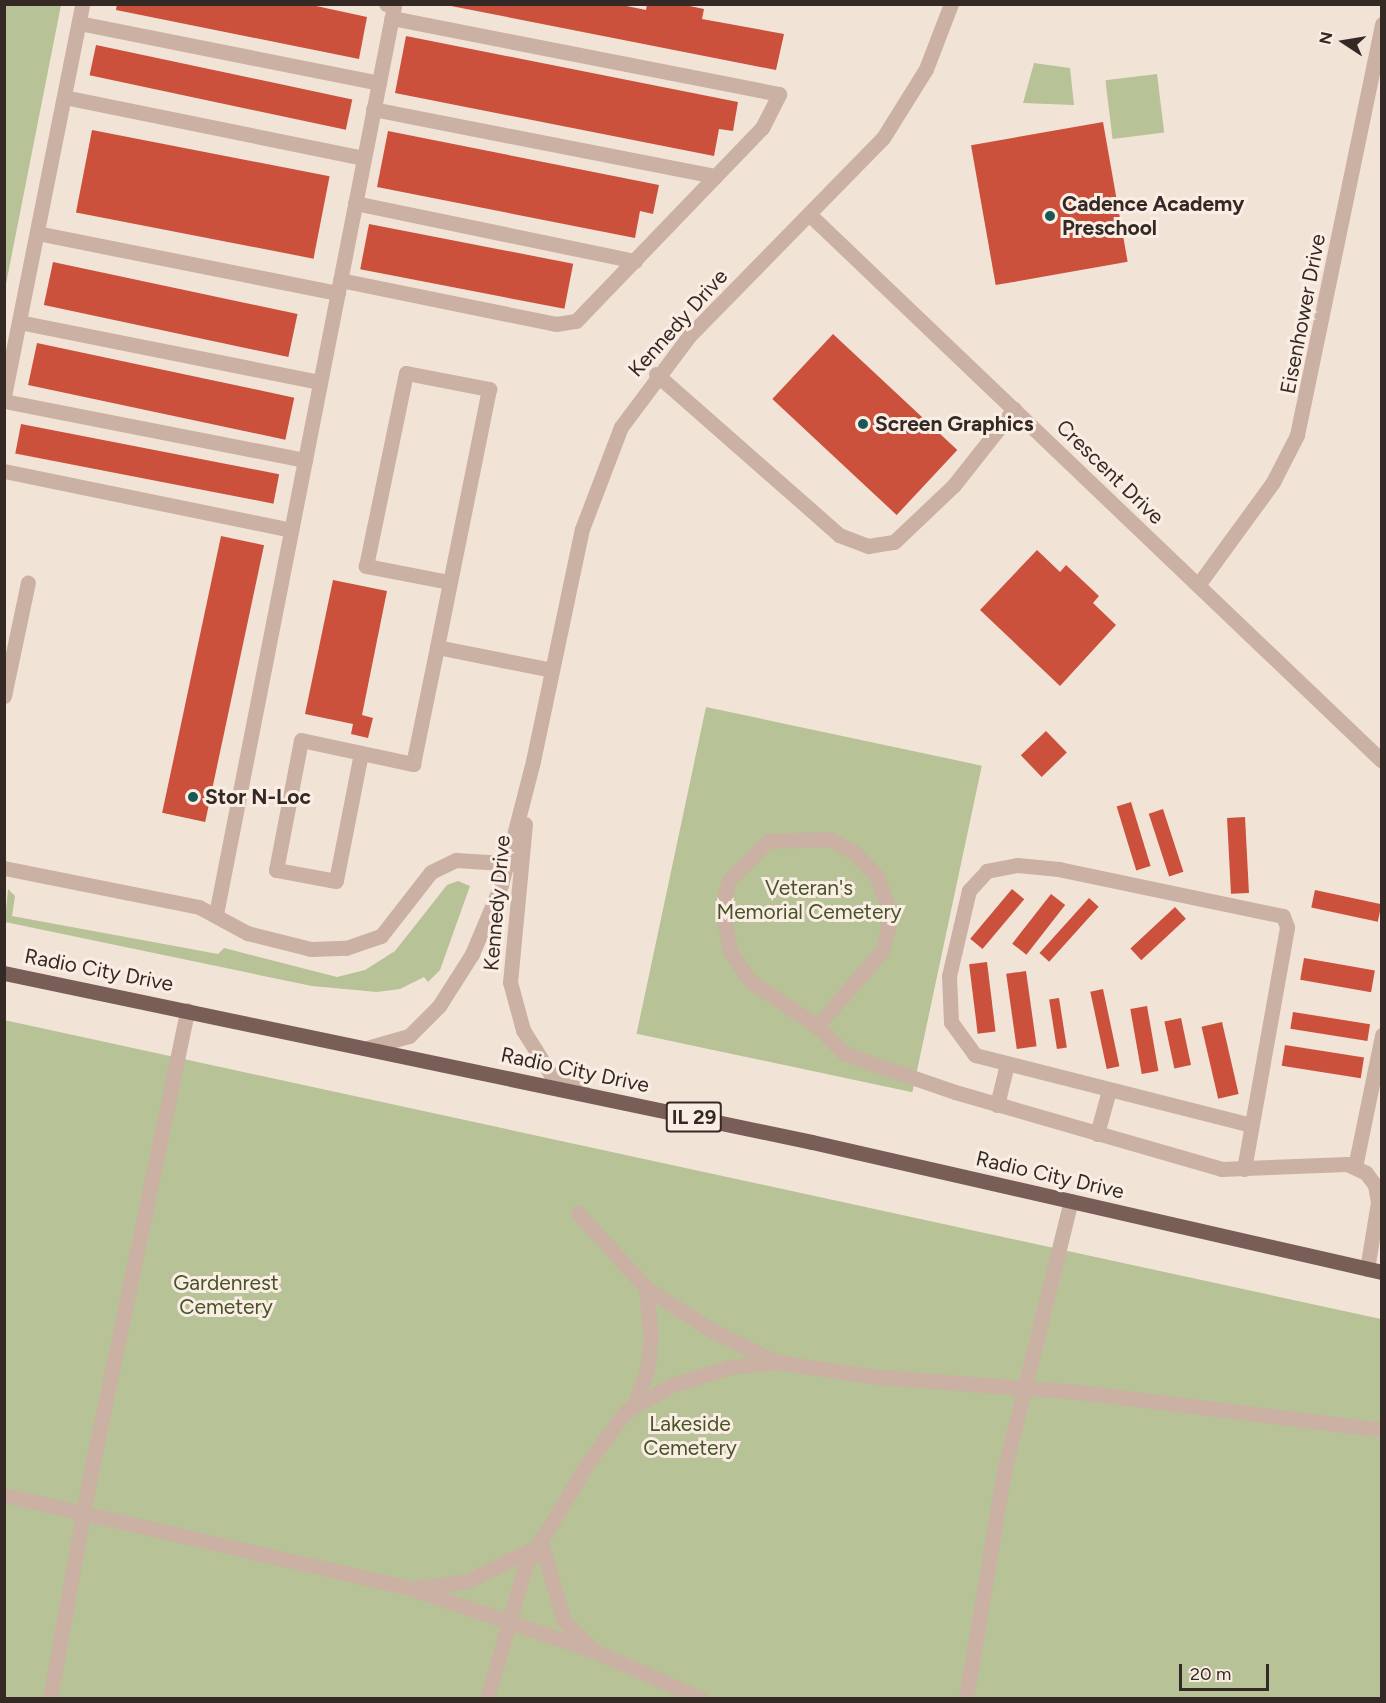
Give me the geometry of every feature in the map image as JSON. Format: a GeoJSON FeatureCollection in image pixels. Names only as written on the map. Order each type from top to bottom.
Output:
{"type":"FeatureCollection","features":[{"type":"Feature","properties":{"kind":"main road","name":"Radio City Drive"},"geometry":{"type":"LineString","coordinates":[[4,973],[584,1093],[1374,1270]]}},
{"type":"Feature","properties":{"kind":"street"},"geometry":{"type":"LineString","coordinates":[[4,396],[82,4]]}},
{"type":"Feature","properties":{"kind":"street","name":"Kennedy Drive"},"geometry":{"type":"LineString","coordinates":[[584,1093],[550,1073],[523,1030],[510,982],[513,863],[552,670],[598,475],[656,374],[810,214],[899,117],[951,4]]}},
{"type":"Feature","properties":{"kind":"street"},"geometry":{"type":"LineString","coordinates":[[37,233],[339,287],[556,324],[576,321],[762,128],[779,94],[389,11],[379,83],[363,158],[339,287],[216,914]]}},
{"type":"Feature","properties":{"kind":"street"},"geometry":{"type":"LineString","coordinates":[[79,23],[379,83]]}},
{"type":"Feature","properties":{"kind":"street","name":"Eisenhower Drive"},"geometry":{"type":"LineString","coordinates":[[1198,585],[1273,482],[1297,435],[1382,24]]}},
{"type":"Feature","properties":{"kind":"street"},"geometry":{"type":"LineString","coordinates":[[64,97],[363,158]]}},
{"type":"Feature","properties":{"kind":"street"},"geometry":{"type":"LineString","coordinates":[[374,109],[716,176]]}},
{"type":"Feature","properties":{"kind":"street"},"geometry":{"type":"LineString","coordinates":[[355,203],[634,261]]}},
{"type":"Feature","properties":{"kind":"street","name":"Crescent Drive"},"geometry":{"type":"LineString","coordinates":[[810,214],[1382,761]]}},
{"type":"Feature","properties":{"kind":"street"},"geometry":{"type":"LineString","coordinates":[[19,322],[320,382]]}},
{"type":"Feature","properties":{"kind":"street"},"geometry":{"type":"LineString","coordinates":[[361,753],[336,881],[276,870],[301,740],[413,764],[489,389],[406,373],[366,566],[449,582]]}},
{"type":"Feature","properties":{"kind":"street"},"geometry":{"type":"LineString","coordinates":[[656,374],[839,535],[868,546],[894,542],[903,534],[954,485],[1014,409]]}},
{"type":"Feature","properties":{"kind":"street"},"geometry":{"type":"LineString","coordinates":[[4,401],[305,460]]}},
{"type":"Feature","properties":{"kind":"street"},"geometry":{"type":"LineString","coordinates":[[4,471],[291,530]]}},
{"type":"Feature","properties":{"kind":"street"},"geometry":{"type":"LineString","coordinates":[[4,696],[28,582]]}},
{"type":"Feature","properties":{"kind":"street"},"geometry":{"type":"LineString","coordinates":[[437,647],[552,670]]}},
{"type":"Feature","properties":{"kind":"street"},"geometry":{"type":"LineString","coordinates":[[817,1026],[882,951],[888,928],[886,901],[876,875],[855,853],[830,839],[768,841],[729,880],[723,927],[730,951],[750,981],[817,1026],[845,1054],[997,1105],[1213,1167],[1244,1169],[1329,1162],[1355,1167],[1370,1179],[1378,1202],[1374,1270]]}},
{"type":"Feature","properties":{"kind":"street"},"geometry":{"type":"LineString","coordinates":[[4,868],[216,914],[247,933],[311,949],[346,948],[381,936],[431,872],[456,860],[513,863]]}},
{"type":"Feature","properties":{"kind":"street","name":"Kennedy Drive"},"geometry":{"type":"LineString","coordinates":[[370,1047],[409,1035],[439,1006],[472,954],[513,863]]}},
{"type":"Feature","properties":{"kind":"street"},"geometry":{"type":"LineString","coordinates":[[1244,1169],[1287,927],[1275,911],[1059,869],[1017,866],[987,872],[969,890],[959,920],[949,976],[951,1022],[975,1055],[1251,1125]]}},
{"type":"Feature","properties":{"kind":"street"},"geometry":{"type":"LineString","coordinates":[[50,1698],[85,1512],[187,1010]]}},
{"type":"Feature","properties":{"kind":"street"},"geometry":{"type":"LineString","coordinates":[[1355,1167],[1382,1035]]}},
{"type":"Feature","properties":{"kind":"street"},"geometry":{"type":"LineString","coordinates":[[997,1105],[1007,1064]]}},
{"type":"Feature","properties":{"kind":"street"},"geometry":{"type":"LineString","coordinates":[[1097,1134],[1109,1090]]}},
{"type":"Feature","properties":{"kind":"street"},"geometry":{"type":"LineString","coordinates":[[966,1698],[1004,1471],[1027,1389],[1071,1201]]}},
{"type":"Feature","properties":{"kind":"street"},"geometry":{"type":"LineString","coordinates":[[578,1213],[646,1288],[711,1330],[776,1362]]}},
{"type":"Feature","properties":{"kind":"street"},"geometry":{"type":"LineString","coordinates":[[413,1588],[468,1581],[523,1558],[540,1539],[589,1461],[633,1407],[650,1350],[646,1288]]}},
{"type":"Feature","properties":{"kind":"street"},"geometry":{"type":"LineString","coordinates":[[633,1407],[681,1382],[730,1367],[776,1362],[1382,1430]]}},
{"type":"Feature","properties":{"kind":"street"},"geometry":{"type":"LineString","coordinates":[[4,1495],[413,1588],[506,1624],[594,1651],[699,1698]]}},
{"type":"Feature","properties":{"kind":"street"},"geometry":{"type":"LineString","coordinates":[[487,1698],[506,1624],[540,1539]]}},
{"type":"Feature","properties":{"kind":"street"},"geometry":{"type":"LineString","coordinates":[[540,1539],[564,1621],[594,1651]]}},
{"type":"Feature","properties":{"kind":"green space"},"geometry":{"type":"Polygon","coordinates":[[[4,5],[61,5],[5,289],[4,5]]]}},
{"type":"Feature","properties":{"kind":"green space"},"geometry":{"type":"Polygon","coordinates":[[[1034,63],[1070,68],[1074,105],[1023,103],[1034,63]]]}},
{"type":"Feature","properties":{"kind":"green space"},"geometry":{"type":"Polygon","coordinates":[[[1157,74],[1164,133],[1113,139],[1105,80],[1157,74]]]}},
{"type":"Feature","properties":{"kind":"green space","name":"Veteran's Memorial Cemetery"},"geometry":{"type":"Polygon","coordinates":[[[706,707],[982,766],[912,1092],[637,1034],[706,707]]]}},
{"type":"Feature","properties":{"kind":"green space"},"geometry":{"type":"Polygon","coordinates":[[[458,881],[470,886],[440,970],[428,982],[424,977],[400,989],[377,992],[312,986],[5,922],[8,889],[15,896],[12,916],[218,954],[224,948],[337,977],[365,970],[395,951],[447,885],[458,881]]]}},
{"type":"Feature","properties":{"kind":"green space","name":"Lakeside Cemetery"},"geometry":{"type":"Polygon","coordinates":[[[4,1020],[1381,1319],[1381,1698],[5,1698],[4,1020]]]}},
{"type":"Feature","properties":{"kind":"building"},"geometry":{"type":"Polygon","coordinates":[[[117,4],[307,4],[367,17],[359,59],[116,10],[117,4]]]}},
{"type":"Feature","properties":{"kind":"building"},"geometry":{"type":"Polygon","coordinates":[[[617,4],[646,10],[647,4],[680,4],[704,9],[702,19],[784,34],[776,70],[451,6],[617,4]]]}},
{"type":"Feature","properties":{"kind":"building"},"geometry":{"type":"Polygon","coordinates":[[[406,36],[738,102],[733,131],[719,129],[714,156],[395,93],[406,36]]]}},
{"type":"Feature","properties":{"kind":"building"},"geometry":{"type":"Polygon","coordinates":[[[96,45],[352,99],[346,130],[90,75],[96,45]]]}},
{"type":"Feature","properties":{"kind":"building"},"geometry":{"type":"Polygon","coordinates":[[[1103,122],[1128,262],[996,285],[971,145],[1103,122]]]}},
{"type":"Feature","properties":{"kind":"building"},"geometry":{"type":"Polygon","coordinates":[[[92,130],[330,176],[314,259],[76,212],[92,130]]]}},
{"type":"Feature","properties":{"kind":"building"},"geometry":{"type":"Polygon","coordinates":[[[388,131],[659,185],[653,214],[640,211],[635,238],[377,187],[388,131]]]}},
{"type":"Feature","properties":{"kind":"building"},"geometry":{"type":"Polygon","coordinates":[[[369,224],[573,264],[564,309],[360,269],[369,224]]]}},
{"type":"Feature","properties":{"kind":"building"},"geometry":{"type":"Polygon","coordinates":[[[53,262],[298,314],[288,357],[44,305],[53,262]]]}},
{"type":"Feature","properties":{"kind":"building"},"geometry":{"type":"Polygon","coordinates":[[[833,334],[957,450],[897,515],[772,399],[833,334]]]}},
{"type":"Feature","properties":{"kind":"building"},"geometry":{"type":"Polygon","coordinates":[[[37,343],[294,398],[285,440],[28,385],[37,343]]]}},
{"type":"Feature","properties":{"kind":"building"},"geometry":{"type":"Polygon","coordinates":[[[21,424],[279,474],[273,504],[15,453],[21,424]]]}},
{"type":"Feature","properties":{"kind":"building"},"geometry":{"type":"Polygon","coordinates":[[[221,536],[264,545],[205,822],[162,813],[221,536]]]}},
{"type":"Feature","properties":{"kind":"building"},"geometry":{"type":"Polygon","coordinates":[[[1037,550],[1060,572],[1066,565],[1099,596],[1093,603],[1116,625],[1060,686],[980,610],[1037,550]]]}},
{"type":"Feature","properties":{"kind":"building"},"geometry":{"type":"Polygon","coordinates":[[[333,580],[387,591],[362,715],[373,718],[368,738],[351,734],[353,724],[305,714],[333,580]]]}},
{"type":"Feature","properties":{"kind":"building"},"geometry":{"type":"Polygon","coordinates":[[[1046,731],[1067,753],[1042,777],[1021,755],[1046,731]]]}},
{"type":"Feature","properties":{"kind":"building"},"geometry":{"type":"Polygon","coordinates":[[[1131,802],[1151,866],[1136,870],[1117,806],[1131,802]]]}},
{"type":"Feature","properties":{"kind":"building"},"geometry":{"type":"Polygon","coordinates":[[[1163,809],[1183,872],[1169,876],[1149,814],[1163,809]]]}},
{"type":"Feature","properties":{"kind":"building"},"geometry":{"type":"Polygon","coordinates":[[[1245,817],[1249,893],[1231,894],[1227,818],[1245,817]]]}},
{"type":"Feature","properties":{"kind":"building"},"geometry":{"type":"Polygon","coordinates":[[[1012,889],[1024,899],[982,949],[970,939],[1012,889]]]}},
{"type":"Feature","properties":{"kind":"building"},"geometry":{"type":"Polygon","coordinates":[[[1315,890],[1382,904],[1378,922],[1311,908],[1315,890]]]}},
{"type":"Feature","properties":{"kind":"building"},"geometry":{"type":"Polygon","coordinates":[[[1051,894],[1065,905],[1026,955],[1012,944],[1051,894]]]}},
{"type":"Feature","properties":{"kind":"building"},"geometry":{"type":"Polygon","coordinates":[[[1089,898],[1099,907],[1049,962],[1039,953],[1089,898]]]}},
{"type":"Feature","properties":{"kind":"building"},"geometry":{"type":"Polygon","coordinates":[[[1175,907],[1186,919],[1141,960],[1130,949],[1175,907]]]}},
{"type":"Feature","properties":{"kind":"building"},"geometry":{"type":"Polygon","coordinates":[[[1304,958],[1375,971],[1371,992],[1300,980],[1304,958]]]}},
{"type":"Feature","properties":{"kind":"building"},"geometry":{"type":"Polygon","coordinates":[[[987,962],[996,1031],[978,1034],[969,964],[987,962]]]}},
{"type":"Feature","properties":{"kind":"building"},"geometry":{"type":"Polygon","coordinates":[[[1026,971],[1037,1046],[1017,1049],[1006,974],[1026,971]]]}},
{"type":"Feature","properties":{"kind":"building"},"geometry":{"type":"Polygon","coordinates":[[[1103,989],[1119,1066],[1107,1069],[1090,992],[1103,989]]]}},
{"type":"Feature","properties":{"kind":"building"},"geometry":{"type":"Polygon","coordinates":[[[1059,998],[1067,1047],[1057,1049],[1049,1000],[1059,998]]]}},
{"type":"Feature","properties":{"kind":"building"},"geometry":{"type":"Polygon","coordinates":[[[1147,1006],[1158,1071],[1142,1074],[1130,1009],[1147,1006]]]}},
{"type":"Feature","properties":{"kind":"building"},"geometry":{"type":"Polygon","coordinates":[[[1293,1012],[1370,1024],[1367,1041],[1290,1029],[1293,1012]]]}},
{"type":"Feature","properties":{"kind":"building"},"geometry":{"type":"Polygon","coordinates":[[[1181,1018],[1191,1065],[1174,1068],[1164,1022],[1181,1018]]]}},
{"type":"Feature","properties":{"kind":"building"},"geometry":{"type":"Polygon","coordinates":[[[1222,1022],[1239,1094],[1218,1099],[1202,1027],[1222,1022]]]}},
{"type":"Feature","properties":{"kind":"building"},"geometry":{"type":"Polygon","coordinates":[[[1285,1045],[1364,1058],[1361,1078],[1282,1066],[1285,1045]]]}},
{"type":"Feature","properties":{"kind":"place","name":"Cadence Academy Preschool"},"geometry":{"type":"Point","coordinates":[1050,216]}},
{"type":"Feature","properties":{"kind":"place","name":"Screen Graphics"},"geometry":{"type":"Point","coordinates":[863,424]}},
{"type":"Feature","properties":{"kind":"place","name":"Stor N-Loc"},"geometry":{"type":"Point","coordinates":[193,797]}},
{"type":"Feature","properties":{"kind":"park label","name":"Gardenrest Cemetery"},"geometry":{"type":"Point","coordinates":[226,1295]}}]}
